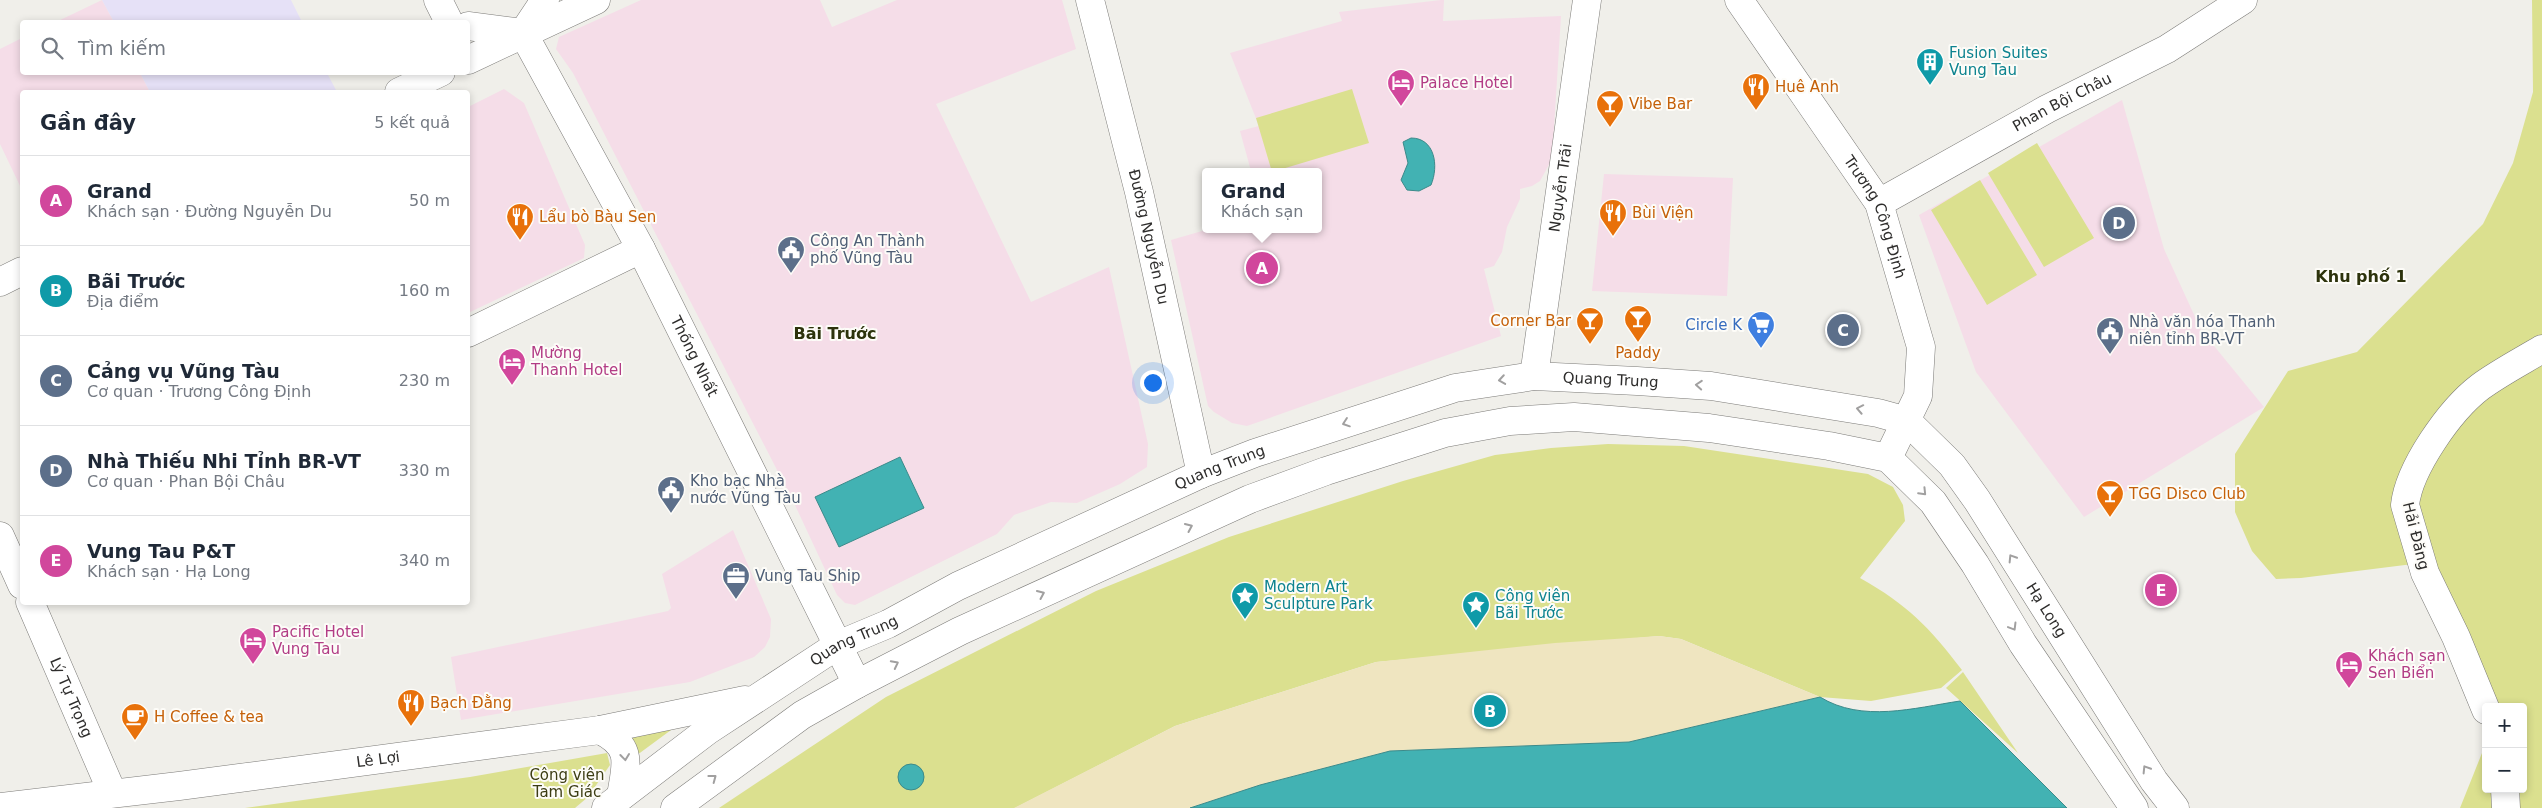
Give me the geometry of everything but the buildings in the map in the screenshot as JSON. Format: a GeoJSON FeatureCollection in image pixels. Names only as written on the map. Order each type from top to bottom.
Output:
{"type":"FeatureCollection","features":[{"type":"Feature","properties":{"kind":"main road"},"geometry":{"type":"LineString","coordinates":[[438,0],[448,20]]}},
{"type":"Feature","properties":{"kind":"main road"},"geometry":{"type":"LineString","coordinates":[[523,33],[545,0]]}},
{"type":"Feature","properties":{"kind":"main road"},"geometry":{"type":"LineString","coordinates":[[470,59],[596,0]]}},
{"type":"Feature","properties":{"kind":"main road","name":"Đường Nguyễn Du"},"geometry":{"type":"LineString","coordinates":[[1090,0],[1139,192],[1201,474]]}},
{"type":"Feature","properties":{"kind":"main road","name":"Nguyễn Trãi"},"geometry":{"type":"LineString","coordinates":[[1534,376],[1587,0]]}},
{"type":"Feature","properties":{"kind":"main road","name":"Trương Công Định"},"geometry":{"type":"LineString","coordinates":[[1739,0],[1880,203],[1921,347],[1918,396],[1888,458]]}},
{"type":"Feature","properties":{"kind":"main road","name":"Phan Bội Châu"},"geometry":{"type":"LineString","coordinates":[[1880,203],[2047,109],[2167,49],[2243,0]]}},
{"type":"Feature","properties":{"kind":"main road"},"geometry":{"type":"LineString","coordinates":[[470,26],[523,33]]}},
{"type":"Feature","properties":{"kind":"main road","name":"Thống Nhất"},"geometry":{"type":"LineString","coordinates":[[523,33],[641,249],[857,684]]}},
{"type":"Feature","properties":{"kind":"main road"},"geometry":{"type":"LineString","coordinates":[[403,90],[435,75]]}},
{"type":"Feature","properties":{"kind":"main road"},"geometry":{"type":"LineString","coordinates":[[470,332],[641,249]]}},
{"type":"Feature","properties":{"kind":"main road"},"geometry":{"type":"LineString","coordinates":[[0,282],[20,272]]}},
{"type":"Feature","properties":{"kind":"main road","name":"Hải Đăng"},"geometry":{"type":"LineString","coordinates":[[2483,703],[2456,637],[2425,573],[2405,505],[2406,493],[2415,469],[2425,451],[2467,399],[2480,387],[2542,349]]}},
{"type":"Feature","properties":{"kind":"main road","name":"Quang Trung"},"geometry":{"type":"LineString","coordinates":[[614,802],[755,698],[838,645],[888,624],[958,586],[1201,474],[1261,451],[1422,397],[1455,388],[1534,376],[1711,386],[1842,406],[1907,421]]}},
{"type":"Feature","properties":{"kind":"main road"},"geometry":{"type":"LineString","coordinates":[[675,808],[802,714],[857,684],[960,630],[1250,499],[1414,441],[1479,425],[1574,417],[1709,428],[1862,452],[1888,458],[1933,502],[1976,564],[2023,644],[2134,808]]}},
{"type":"Feature","properties":{"kind":"main road","name":"Hạ Long"},"geometry":{"type":"LineString","coordinates":[[1907,421],[1952,465],[1978,500],[2167,805]]}},
{"type":"Feature","properties":{"kind":"main road"},"geometry":{"type":"LineString","coordinates":[[10,545],[20,578]]}},
{"type":"Feature","properties":{"kind":"main road","name":"Lý Tự Trọng"},"geometry":{"type":"LineString","coordinates":[[31,605],[112,792]]}},
{"type":"Feature","properties":{"kind":"main road","name":"Lê Lợi"},"geometry":{"type":"LineString","coordinates":[[0,807],[112,792],[164,788],[600,730],[755,698]]}},
{"type":"Feature","properties":{"kind":"main road"},"geometry":{"type":"LineString","coordinates":[[600,730],[615,737],[625,750],[626,764],[614,802]]}},
{"type":"Feature","properties":{"kind":"main road"},"geometry":{"type":"LineString","coordinates":[[2505,793],[2506,808]]}},
{"type":"Feature","properties":{"kind":"shaded area"},"geometry":{"type":"Polygon","coordinates":[[[102,0],[113,20],[60,20],[102,0]]]}},
{"type":"Feature","properties":{"kind":"shaded area"},"geometry":{"type":"Polygon","coordinates":[[[102,0],[291,0],[301,20],[113,20],[102,0]]]}},
{"type":"Feature","properties":{"kind":"shaded area"},"geometry":{"type":"Polygon","coordinates":[[[641,0],[820,0],[832,27],[897,0],[1062,0],[1076,49],[936,104],[1031,302],[1109,267],[1148,444],[1147,467],[1120,484],[1077,503],[1051,502],[1014,515],[997,534],[855,605],[845,603],[837,595],[794,503],[573,73],[556,49],[559,37],[641,0]]]}},
{"type":"Feature","properties":{"kind":"shaded area"},"geometry":{"type":"Polygon","coordinates":[[[1444,0],[1443,21],[1561,16],[1552,159],[1540,181],[1532,186],[1520,189],[1520,199],[1507,227],[1502,252],[1494,266],[1484,269],[1501,336],[1247,426],[1232,423],[1208,406],[1171,240],[1202,231],[1202,233],[1322,233],[1322,168],[1250,168],[1240,131],[1259,126],[1230,53],[1342,21],[1339,12],[1444,0]]]}},
{"type":"Feature","properties":{"kind":"shaded area"},"geometry":{"type":"Polygon","coordinates":[[[20,39],[20,75],[141,75],[149,90],[20,90],[20,186],[0,144],[0,49],[20,39]]]}},
{"type":"Feature","properties":{"kind":"shaded area"},"geometry":{"type":"Polygon","coordinates":[[[141,75],[328,75],[336,90],[149,90],[141,75]]]}},
{"type":"Feature","properties":{"kind":"shaded area"},"geometry":{"type":"Polygon","coordinates":[[[504,89],[524,103],[585,245],[584,258],[470,312],[470,106],[504,89]]]}},
{"type":"Feature","properties":{"kind":"shaded area"},"geometry":{"type":"Polygon","coordinates":[[[2122,100],[2164,249],[2201,330],[2264,407],[2084,517],[1976,372],[1919,215],[2122,100]]]}},
{"type":"Feature","properties":{"kind":"shaded area"},"geometry":{"type":"Polygon","coordinates":[[[1604,174],[1733,178],[1727,296],[1592,291],[1604,174]]]}},
{"type":"Feature","properties":{"kind":"shaded area"},"geometry":{"type":"Polygon","coordinates":[[[733,530],[771,619],[770,637],[765,647],[754,657],[690,682],[461,720],[451,657],[668,611],[671,608],[662,574],[733,530]]]}},
{"type":"Feature","properties":{"kind":"green space"},"geometry":{"type":"Polygon","coordinates":[[[2532,0],[2542,0],[2542,808],[2460,808],[2482,753],[2482,793],[2527,793],[2527,703],[2493,703],[2429,562],[2301,578],[2276,579],[2252,551],[2235,512],[2235,454],[2288,371],[2357,352],[2483,224],[2513,163],[2533,92],[2532,0]]]}},
{"type":"Feature","properties":{"kind":"green space"},"geometry":{"type":"Polygon","coordinates":[[[1352,89],[1369,143],[1285,168],[1271,168],[1256,118],[1352,89]]]}},
{"type":"Feature","properties":{"kind":"green space"},"geometry":{"type":"Polygon","coordinates":[[[2037,143],[2094,238],[2044,267],[1988,173],[2037,143]]]}},
{"type":"Feature","properties":{"kind":"green space"},"geometry":{"type":"Polygon","coordinates":[[[1980,180],[2037,275],[1987,305],[1931,210],[1980,180]]]}},
{"type":"Feature","properties":{"kind":"green space","name":"Công viên Bãi Trước"},"geometry":{"type":"Polygon","coordinates":[[[1608,444],[1684,446],[1868,474],[1893,487],[1903,505],[1905,521],[1860,578],[1892,598],[1917,618],[1939,641],[1962,670],[1941,688],[1871,701],[1820,697],[1681,639],[1659,636],[1376,662],[1175,726],[1015,808],[719,808],[886,697],[1096,591],[1229,537],[1403,481],[1495,455],[1551,448],[1608,444]]]}},
{"type":"Feature","properties":{"kind":"green space"},"geometry":{"type":"Polygon","coordinates":[[[1963,672],[2018,753],[1946,688],[1963,672]]]}},
{"type":"Feature","properties":{"kind":"green space"},"geometry":{"type":"Polygon","coordinates":[[[686,719],[633,758],[631,737],[686,719]]]}},
{"type":"Feature","properties":{"kind":"green space","name":"Công viên Tam Giác"},"geometry":{"type":"Polygon","coordinates":[[[607,753],[610,765],[588,797],[575,808],[245,808],[470,777],[607,753]]]}},
{"type":"Feature","properties":{"kind":"sand"},"geometry":{"type":"Polygon","coordinates":[[[1659,636],[1681,639],[1820,697],[1629,742],[1390,751],[1260,785],[1190,808],[1014,808],[1175,726],[1376,662],[1555,643],[1659,636]]]}},
{"type":"Feature","properties":{"kind":"water"},"geometry":{"type":"Polygon","coordinates":[[[1411,138],[1419,139],[1430,148],[1435,162],[1431,185],[1419,191],[1407,190],[1401,180],[1408,163],[1403,142],[1411,138]]]}},
{"type":"Feature","properties":{"kind":"water"},"geometry":{"type":"Polygon","coordinates":[[[900,457],[924,508],[839,547],[815,497],[900,457]]]}},
{"type":"Feature","properties":{"kind":"water"},"geometry":{"type":"Polygon","coordinates":[[[1820,697],[1836,705],[1853,710],[1871,712],[1907,710],[1960,701],[2067,808],[1190,808],[1260,785],[1390,751],[1629,742],[1820,697]]]}},
{"type":"Feature","properties":{"kind":"water"},"geometry":{"type":"Polygon","coordinates":[[[911,764],[920,768],[924,777],[920,786],[911,790],[902,786],[898,777],[902,768],[911,764]]]}},
{"type":"Feature","properties":{"kind":"place","name":"Fusion Suites Vung Tau"},"geometry":{"type":"Point","coordinates":[1930,86]}},
{"type":"Feature","properties":{"kind":"place","name":"Palace Hotel"},"geometry":{"type":"Point","coordinates":[1401,107]}},
{"type":"Feature","properties":{"kind":"place","name":"Huê Anh"},"geometry":{"type":"Point","coordinates":[1756,111]}},
{"type":"Feature","properties":{"kind":"place","name":"Vibe Bar"},"geometry":{"type":"Point","coordinates":[1610,128]}},
{"type":"Feature","properties":{"kind":"place","name":"Nhà Thiếu Nhi Tỉnh BR-VT"},"geometry":{"type":"Point","coordinates":[2119,223]}},
{"type":"Feature","properties":{"kind":"place","name":"Bùi Viện"},"geometry":{"type":"Point","coordinates":[1613,237]}},
{"type":"Feature","properties":{"kind":"place","name":"Lẩu bò Bàu Sen"},"geometry":{"type":"Point","coordinates":[520,241]}},
{"type":"Feature","properties":{"kind":"place","name":"Grand"},"geometry":{"type":"Point","coordinates":[1262,268]}},
{"type":"Feature","properties":{"kind":"place","name":"Công An Thành phố Vũng Tàu"},"geometry":{"type":"Point","coordinates":[791,274]}},
{"type":"Feature","properties":{"kind":"place","name":"Cảng vụ Vũng Tàu"},"geometry":{"type":"Point","coordinates":[1843,330]}},
{"type":"Feature","properties":{"kind":"place","name":"Paddy"},"geometry":{"type":"Point","coordinates":[1638,343]}},
{"type":"Feature","properties":{"kind":"place","name":"Corner Bar"},"geometry":{"type":"Point","coordinates":[1590,345]}},
{"type":"Feature","properties":{"kind":"place","name":"Circle K"},"geometry":{"type":"Point","coordinates":[1761,349]}},
{"type":"Feature","properties":{"kind":"place","name":"Nhà văn hóa Thanh niên tỉnh BR-VT"},"geometry":{"type":"Point","coordinates":[2110,355]}},
{"type":"Feature","properties":{"kind":"place","name":"Mường Thanh Hotel"},"geometry":{"type":"Point","coordinates":[512,386]}},
{"type":"Feature","properties":{"kind":"place","name":"Kho bạc Nhà nước Vũng Tàu"},"geometry":{"type":"Point","coordinates":[671,514]}},
{"type":"Feature","properties":{"kind":"place","name":"TGG Disco Club"},"geometry":{"type":"Point","coordinates":[2110,518]}},
{"type":"Feature","properties":{"kind":"place","name":"Vung Tau P&T"},"geometry":{"type":"Point","coordinates":[2161,590]}},
{"type":"Feature","properties":{"kind":"place","name":"Vung Tau Ship"},"geometry":{"type":"Point","coordinates":[736,600]}},
{"type":"Feature","properties":{"kind":"place","name":"Modern Art Sculpture Park"},"geometry":{"type":"Point","coordinates":[1245,620]}},
{"type":"Feature","properties":{"kind":"place","name":"Công viên Bãi Trước"},"geometry":{"type":"Point","coordinates":[1476,629]}},
{"type":"Feature","properties":{"kind":"place","name":"Pacific Hotel Vung Tau"},"geometry":{"type":"Point","coordinates":[253,665]}},
{"type":"Feature","properties":{"kind":"place","name":"Khách sạn Sen Biển"},"geometry":{"type":"Point","coordinates":[2349,689]}},
{"type":"Feature","properties":{"kind":"place","name":"Bãi Trước"},"geometry":{"type":"Point","coordinates":[1490,711]}},
{"type":"Feature","properties":{"kind":"place","name":"Bạch Đằng"},"geometry":{"type":"Point","coordinates":[411,727]}},
{"type":"Feature","properties":{"kind":"place","name":"H Coffee & tea"},"geometry":{"type":"Point","coordinates":[135,741]}},
{"type":"Feature","properties":{"kind":"district","name":"Khu phố 1"},"geometry":{"type":"Point","coordinates":[2361,276]}},
{"type":"Feature","properties":{"kind":"district","name":"Bãi Trước"},"geometry":{"type":"Point","coordinates":[835,333]}}]}
